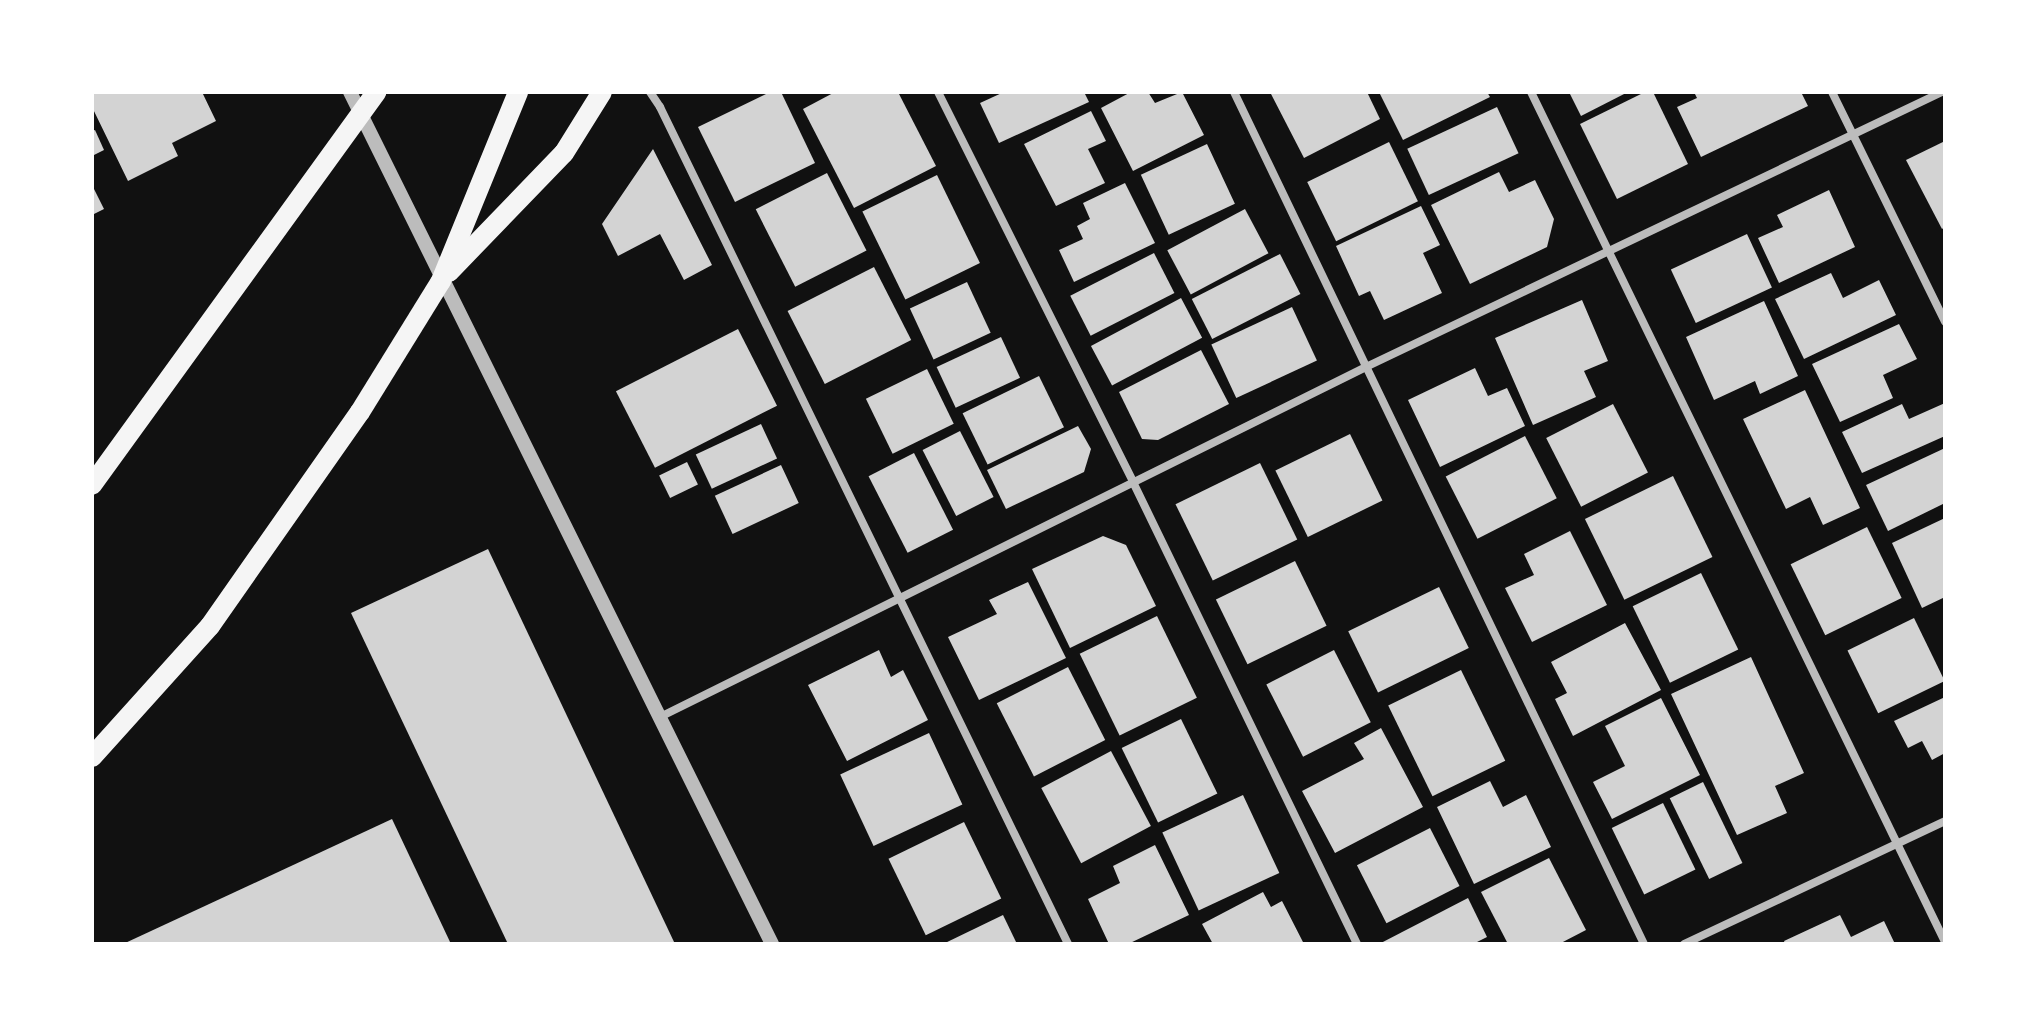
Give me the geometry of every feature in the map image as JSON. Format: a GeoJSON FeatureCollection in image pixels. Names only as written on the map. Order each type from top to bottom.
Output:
{"type":"FeatureCollection","features":[{"type":"Feature","properties":{"kind":"main road"},"geometry":{"type":"LineString","coordinates":[[92,485],[377,92]]}},
{"type":"Feature","properties":{"kind":"main road"},"geometry":{"type":"LineString","coordinates":[[92,757],[210,626],[360,412],[441,281],[518,92]]}},
{"type":"Feature","properties":{"kind":"main road"},"geometry":{"type":"LineString","coordinates":[[441,281],[564,153],[602,92]]}},
{"type":"Feature","properties":{"kind":"street"},"geometry":{"type":"LineString","coordinates":[[350,92],[772,944]]}},
{"type":"Feature","properties":{"kind":"street"},"geometry":{"type":"LineString","coordinates":[[650,92],[667,121],[1068,944]]}},
{"type":"Feature","properties":{"kind":"street"},"geometry":{"type":"LineString","coordinates":[[938,92],[1133,482],[1357,944]]}},
{"type":"Feature","properties":{"kind":"street"},"geometry":{"type":"LineString","coordinates":[[1234,92],[1644,944]]}},
{"type":"Feature","properties":{"kind":"street"},"geometry":{"type":"LineString","coordinates":[[1531,92],[1945,942]]}},
{"type":"Feature","properties":{"kind":"street"},"geometry":{"type":"LineString","coordinates":[[1832,92],[1945,322]]}},
{"type":"Feature","properties":{"kind":"street"},"geometry":{"type":"LineString","coordinates":[[658,718],[1368,366],[1942,92]]}},
{"type":"Feature","properties":{"kind":"street"},"geometry":{"type":"LineString","coordinates":[[1684,944],[1945,821]]}},
{"type":"Feature","properties":{"kind":"building"},"geometry":{"type":"Polygon","coordinates":[[[92,92],[202,92],[216,121],[172,143],[178,156],[128,181],[92,107],[92,92]]]}},
{"type":"Feature","properties":{"kind":"building"},"geometry":{"type":"Polygon","coordinates":[[[770,92],[781,92],[815,163],[735,202],[698,127],[770,92]]]}},
{"type":"Feature","properties":{"kind":"building"},"geometry":{"type":"Polygon","coordinates":[[[835,92],[898,92],[936,166],[854,208],[803,109],[835,92]]]}},
{"type":"Feature","properties":{"kind":"building"},"geometry":{"type":"Polygon","coordinates":[[[1004,92],[1084,92],[1089,102],[999,143],[980,103],[1004,92]]]}},
{"type":"Feature","properties":{"kind":"building"},"geometry":{"type":"Polygon","coordinates":[[[1131,92],[1148,92],[1155,103],[1182,92],[1204,135],[1133,171],[1101,108],[1131,92]]]}},
{"type":"Feature","properties":{"kind":"building"},"geometry":{"type":"Polygon","coordinates":[[[1270,92],[1367,92],[1380,119],[1304,158],[1270,92]]]}},
{"type":"Feature","properties":{"kind":"building"},"geometry":{"type":"Polygon","coordinates":[[[1379,92],[1487,92],[1490,97],[1403,140],[1379,92]]]}},
{"type":"Feature","properties":{"kind":"building"},"geometry":{"type":"Polygon","coordinates":[[[1569,92],[1628,92],[1581,116],[1569,92]]]}},
{"type":"Feature","properties":{"kind":"building"},"geometry":{"type":"Polygon","coordinates":[[[1645,92],[1653,92],[1688,164],[1617,199],[1580,124],[1645,92]]]}},
{"type":"Feature","properties":{"kind":"building"},"geometry":{"type":"Polygon","coordinates":[[[1694,92],[1801,92],[1808,106],[1701,157],[1677,107],[1697,98],[1694,92]]]}},
{"type":"Feature","properties":{"kind":"building"},"geometry":{"type":"Polygon","coordinates":[[[1497,107],[1519,153],[1429,195],[1407,149],[1497,107]]]}},
{"type":"Feature","properties":{"kind":"building"},"geometry":{"type":"Polygon","coordinates":[[[1091,111],[1106,141],[1088,149],[1105,183],[1056,206],[1024,144],[1091,111]]]}},
{"type":"Feature","properties":{"kind":"building"},"geometry":{"type":"Polygon","coordinates":[[[95,130],[104,150],[92,156],[92,131],[95,130]]]}},
{"type":"Feature","properties":{"kind":"building"},"geometry":{"type":"Polygon","coordinates":[[[1945,141],[1945,227],[1942,229],[1906,160],[1945,141]]]}},
{"type":"Feature","properties":{"kind":"building"},"geometry":{"type":"Polygon","coordinates":[[[1389,142],[1418,201],[1336,241],[1307,182],[1389,142]]]}},
{"type":"Feature","properties":{"kind":"building"},"geometry":{"type":"Polygon","coordinates":[[[1207,144],[1235,204],[1169,235],[1141,175],[1207,144]]]}},
{"type":"Feature","properties":{"kind":"building"},"geometry":{"type":"Polygon","coordinates":[[[653,149],[712,265],[684,280],[660,234],[618,256],[602,224],[653,149]]]}},
{"type":"Feature","properties":{"kind":"building"},"geometry":{"type":"Polygon","coordinates":[[[1499,172],[1509,192],[1535,180],[1554,219],[1547,247],[1470,284],[1431,205],[1499,172]]]}},
{"type":"Feature","properties":{"kind":"building"},"geometry":{"type":"Polygon","coordinates":[[[827,173],[866,251],[795,287],[756,209],[827,173]]]}},
{"type":"Feature","properties":{"kind":"building"},"geometry":{"type":"Polygon","coordinates":[[[937,175],[980,263],[905,299],[862,211],[937,175]]]}},
{"type":"Feature","properties":{"kind":"building"},"geometry":{"type":"Polygon","coordinates":[[[1125,183],[1155,243],[1074,282],[1059,250],[1083,239],[1077,226],[1090,219],[1083,203],[1125,183]]]}},
{"type":"Feature","properties":{"kind":"building"},"geometry":{"type":"Polygon","coordinates":[[[92,185],[104,209],[92,215],[92,185]]]}},
{"type":"Feature","properties":{"kind":"building"},"geometry":{"type":"Polygon","coordinates":[[[1829,190],[1855,247],[1779,283],[1758,238],[1783,227],[1777,215],[1829,190]]]}},
{"type":"Feature","properties":{"kind":"building"},"geometry":{"type":"Polygon","coordinates":[[[1421,206],[1440,245],[1423,253],[1442,293],[1384,320],[1370,291],[1359,296],[1336,246],[1421,206]]]}},
{"type":"Feature","properties":{"kind":"building"},"geometry":{"type":"Polygon","coordinates":[[[1245,209],[1268,253],[1191,294],[1167,250],[1245,209]]]}},
{"type":"Feature","properties":{"kind":"building"},"geometry":{"type":"Polygon","coordinates":[[[1747,234],[1772,287],[1696,323],[1671,269],[1747,234]]]}},
{"type":"Feature","properties":{"kind":"building"},"geometry":{"type":"Polygon","coordinates":[[[1154,253],[1174,293],[1091,336],[1070,296],[1154,253]]]}},
{"type":"Feature","properties":{"kind":"building"},"geometry":{"type":"Polygon","coordinates":[[[1280,254],[1300,294],[1212,339],[1192,299],[1280,254]]]}},
{"type":"Feature","properties":{"kind":"building"},"geometry":{"type":"Polygon","coordinates":[[[874,267],[911,340],[825,384],[788,311],[874,267]]]}},
{"type":"Feature","properties":{"kind":"building"},"geometry":{"type":"Polygon","coordinates":[[[1831,273],[1843,298],[1879,280],[1896,315],[1804,359],[1775,299],[1831,273]]]}},
{"type":"Feature","properties":{"kind":"building"},"geometry":{"type":"Polygon","coordinates":[[[967,282],[991,333],[934,359],[910,309],[967,282]]]}},
{"type":"Feature","properties":{"kind":"building"},"geometry":{"type":"Polygon","coordinates":[[[1181,298],[1202,338],[1112,386],[1091,346],[1181,298]]]}},
{"type":"Feature","properties":{"kind":"building"},"geometry":{"type":"Polygon","coordinates":[[[1582,300],[1608,361],[1584,371],[1596,397],[1533,425],[1495,338],[1582,300]]]}},
{"type":"Feature","properties":{"kind":"building"},"geometry":{"type":"Polygon","coordinates":[[[1764,301],[1798,376],[1760,394],[1755,381],[1714,400],[1686,337],[1764,301]]]}},
{"type":"Feature","properties":{"kind":"building"},"geometry":{"type":"Polygon","coordinates":[[[1292,307],[1317,360],[1236,398],[1211,345],[1292,307]]]}},
{"type":"Feature","properties":{"kind":"building"},"geometry":{"type":"Polygon","coordinates":[[[1899,324],[1917,359],[1883,375],[1893,398],[1840,422],[1812,364],[1899,324]]]}},
{"type":"Feature","properties":{"kind":"building"},"geometry":{"type":"Polygon","coordinates":[[[738,329],[777,406],[655,468],[616,391],[738,329]]]}},
{"type":"Feature","properties":{"kind":"building"},"geometry":{"type":"Polygon","coordinates":[[[1001,337],[1020,378],[956,408],[937,367],[1001,337]]]}},
{"type":"Feature","properties":{"kind":"building"},"geometry":{"type":"Polygon","coordinates":[[[1201,350],[1229,404],[1158,440],[1142,439],[1119,392],[1201,350]]]}},
{"type":"Feature","properties":{"kind":"building"},"geometry":{"type":"Polygon","coordinates":[[[1475,368],[1488,396],[1507,388],[1525,426],[1440,467],[1408,400],[1475,368]]]}},
{"type":"Feature","properties":{"kind":"building"},"geometry":{"type":"Polygon","coordinates":[[[927,369],[954,424],[893,454],[866,399],[927,369]]]}},
{"type":"Feature","properties":{"kind":"building"},"geometry":{"type":"Polygon","coordinates":[[[1039,376],[1064,427],[988,464],[963,413],[1039,376]]]}},
{"type":"Feature","properties":{"kind":"building"},"geometry":{"type":"Polygon","coordinates":[[[1805,390],[1860,508],[1823,525],[1810,497],[1786,509],[1743,419],[1805,390]]]}},
{"type":"Feature","properties":{"kind":"building"},"geometry":{"type":"Polygon","coordinates":[[[1945,403],[1945,436],[1862,473],[1842,432],[1902,404],[1909,419],[1945,403]]]}},
{"type":"Feature","properties":{"kind":"building"},"geometry":{"type":"Polygon","coordinates":[[[1613,404],[1648,473],[1581,507],[1546,438],[1613,404]]]}},
{"type":"Feature","properties":{"kind":"building"},"geometry":{"type":"Polygon","coordinates":[[[761,424],[777,458],[712,489],[696,454],[761,424]]]}},
{"type":"Feature","properties":{"kind":"building"},"geometry":{"type":"Polygon","coordinates":[[[1078,426],[1091,449],[1084,472],[1006,509],[987,470],[1078,426]]]}},
{"type":"Feature","properties":{"kind":"building"},"geometry":{"type":"Polygon","coordinates":[[[960,431],[994,497],[956,516],[923,450],[960,431]]]}},
{"type":"Feature","properties":{"kind":"building"},"geometry":{"type":"Polygon","coordinates":[[[1350,434],[1382,501],[1308,537],[1275,470],[1350,434]]]}},
{"type":"Feature","properties":{"kind":"building"},"geometry":{"type":"Polygon","coordinates":[[[1525,436],[1557,498],[1477,539],[1446,476],[1525,436]]]}},
{"type":"Feature","properties":{"kind":"building"},"geometry":{"type":"Polygon","coordinates":[[[1945,448],[1945,503],[1888,531],[1866,485],[1945,448]]]}},
{"type":"Feature","properties":{"kind":"building"},"geometry":{"type":"Polygon","coordinates":[[[914,453],[953,530],[908,553],[869,476],[914,453]]]}},
{"type":"Feature","properties":{"kind":"building"},"geometry":{"type":"Polygon","coordinates":[[[687,462],[698,484],[670,498],[659,476],[687,462]]]}},
{"type":"Feature","properties":{"kind":"building"},"geometry":{"type":"Polygon","coordinates":[[[1260,463],[1297,539],[1213,581],[1176,504],[1260,463]]]}},
{"type":"Feature","properties":{"kind":"building"},"geometry":{"type":"Polygon","coordinates":[[[781,465],[799,503],[733,534],[715,496],[781,465]]]}},
{"type":"Feature","properties":{"kind":"building"},"geometry":{"type":"Polygon","coordinates":[[[1673,476],[1712,557],[1624,600],[1585,519],[1673,476]]]}},
{"type":"Feature","properties":{"kind":"building"},"geometry":{"type":"Polygon","coordinates":[[[1945,518],[1945,597],[1922,608],[1892,543],[1945,518]]]}},
{"type":"Feature","properties":{"kind":"building"},"geometry":{"type":"Polygon","coordinates":[[[1867,527],[1902,598],[1825,635],[1791,564],[1867,527]]]}},
{"type":"Feature","properties":{"kind":"building"},"geometry":{"type":"Polygon","coordinates":[[[1570,531],[1607,605],[1532,642],[1505,588],[1534,575],[1524,554],[1570,531]]]}},
{"type":"Feature","properties":{"kind":"building"},"geometry":{"type":"Polygon","coordinates":[[[1103,536],[1126,545],[1156,606],[1070,648],[1032,569],[1103,536]]]}},
{"type":"Feature","properties":{"kind":"building"},"geometry":{"type":"Polygon","coordinates":[[[488,549],[675,944],[508,944],[351,613],[488,549]]]}},
{"type":"Feature","properties":{"kind":"building"},"geometry":{"type":"Polygon","coordinates":[[[1295,561],[1327,626],[1247,664],[1216,600],[1295,561]]]}},
{"type":"Feature","properties":{"kind":"building"},"geometry":{"type":"Polygon","coordinates":[[[1701,573],[1738,649],[1670,683],[1633,606],[1701,573]]]}},
{"type":"Feature","properties":{"kind":"building"},"geometry":{"type":"Polygon","coordinates":[[[1028,582],[1066,658],[979,700],[948,637],[997,614],[989,600],[1028,582]]]}},
{"type":"Feature","properties":{"kind":"building"},"geometry":{"type":"Polygon","coordinates":[[[1439,587],[1469,648],[1378,692],[1348,631],[1439,587]]]}},
{"type":"Feature","properties":{"kind":"building"},"geometry":{"type":"Polygon","coordinates":[[[1157,616],[1197,698],[1120,735],[1080,654],[1157,616]]]}},
{"type":"Feature","properties":{"kind":"building"},"geometry":{"type":"Polygon","coordinates":[[[1914,618],[1945,681],[1878,713],[1847,650],[1914,618]]]}},
{"type":"Feature","properties":{"kind":"building"},"geometry":{"type":"Polygon","coordinates":[[[1625,623],[1661,690],[1573,736],[1555,699],[1567,693],[1551,662],[1625,623]]]}},
{"type":"Feature","properties":{"kind":"building"},"geometry":{"type":"Polygon","coordinates":[[[879,650],[891,677],[903,670],[928,720],[847,761],[808,685],[879,650]]]}},
{"type":"Feature","properties":{"kind":"building"},"geometry":{"type":"Polygon","coordinates":[[[1334,650],[1371,722],[1303,757],[1266,685],[1334,650]]]}},
{"type":"Feature","properties":{"kind":"building"},"geometry":{"type":"Polygon","coordinates":[[[1751,657],[1804,773],[1775,786],[1787,813],[1737,835],[1671,694],[1751,657]]]}},
{"type":"Feature","properties":{"kind":"building"},"geometry":{"type":"Polygon","coordinates":[[[1068,667],[1105,740],[1034,776],[997,703],[1068,667]]]}},
{"type":"Feature","properties":{"kind":"building"},"geometry":{"type":"Polygon","coordinates":[[[1461,670],[1505,761],[1432,796],[1388,706],[1461,670]]]}},
{"type":"Feature","properties":{"kind":"building"},"geometry":{"type":"Polygon","coordinates":[[[1945,697],[1945,753],[1932,760],[1922,741],[1908,748],[1894,721],[1945,697]]]}},
{"type":"Feature","properties":{"kind":"building"},"geometry":{"type":"Polygon","coordinates":[[[1661,698],[1700,775],[1612,819],[1593,782],[1625,766],[1605,726],[1661,698]]]}},
{"type":"Feature","properties":{"kind":"building"},"geometry":{"type":"Polygon","coordinates":[[[1181,719],[1217,794],[1158,823],[1122,748],[1181,719]]]}},
{"type":"Feature","properties":{"kind":"building"},"geometry":{"type":"Polygon","coordinates":[[[1381,728],[1423,807],[1335,853],[1302,791],[1364,759],[1354,743],[1381,728]]]}},
{"type":"Feature","properties":{"kind":"building"},"geometry":{"type":"Polygon","coordinates":[[[929,733],[962,805],[874,846],[840,774],[929,733]]]}},
{"type":"Feature","properties":{"kind":"building"},"geometry":{"type":"Polygon","coordinates":[[[1111,751],[1151,826],[1081,863],[1041,788],[1111,751]]]}},
{"type":"Feature","properties":{"kind":"building"},"geometry":{"type":"Polygon","coordinates":[[[1490,781],[1503,807],[1526,795],[1551,847],[1474,884],[1437,807],[1490,781]]]}},
{"type":"Feature","properties":{"kind":"building"},"geometry":{"type":"Polygon","coordinates":[[[1703,782],[1742,863],[1709,879],[1670,798],[1703,782]]]}},
{"type":"Feature","properties":{"kind":"building"},"geometry":{"type":"Polygon","coordinates":[[[1243,795],[1279,873],[1199,911],[1162,833],[1243,795]]]}},
{"type":"Feature","properties":{"kind":"building"},"geometry":{"type":"Polygon","coordinates":[[[1663,803],[1695,870],[1644,894],[1612,828],[1663,803]]]}},
{"type":"Feature","properties":{"kind":"building"},"geometry":{"type":"Polygon","coordinates":[[[392,819],[451,944],[123,944],[392,819]]]}},
{"type":"Feature","properties":{"kind":"building"},"geometry":{"type":"Polygon","coordinates":[[[964,822],[1001,898],[926,935],[889,859],[964,822]]]}},
{"type":"Feature","properties":{"kind":"building"},"geometry":{"type":"Polygon","coordinates":[[[1430,828],[1460,886],[1386,923],[1357,865],[1430,828]]]}},
{"type":"Feature","properties":{"kind":"building"},"geometry":{"type":"Polygon","coordinates":[[[1155,845],[1189,915],[1128,944],[1109,944],[1088,899],[1120,883],[1113,866],[1155,845]]]}},
{"type":"Feature","properties":{"kind":"building"},"geometry":{"type":"Polygon","coordinates":[[[1549,858],[1586,930],[1559,944],[1508,944],[1481,892],[1549,858]]]}},
{"type":"Feature","properties":{"kind":"building"},"geometry":{"type":"Polygon","coordinates":[[[1263,892],[1271,907],[1282,901],[1304,944],[1213,944],[1202,924],[1263,892]]]}},
{"type":"Feature","properties":{"kind":"building"},"geometry":{"type":"Polygon","coordinates":[[[1468,898],[1487,937],[1473,944],[1379,944],[1468,898]]]}},
{"type":"Feature","properties":{"kind":"building"},"geometry":{"type":"Polygon","coordinates":[[[1003,915],[1017,944],[943,944],[1003,915]]]}},
{"type":"Feature","properties":{"kind":"building"},"geometry":{"type":"Polygon","coordinates":[[[1840,915],[1851,937],[1884,921],[1895,944],[1785,944],[1784,941],[1840,915]]]}}]}
